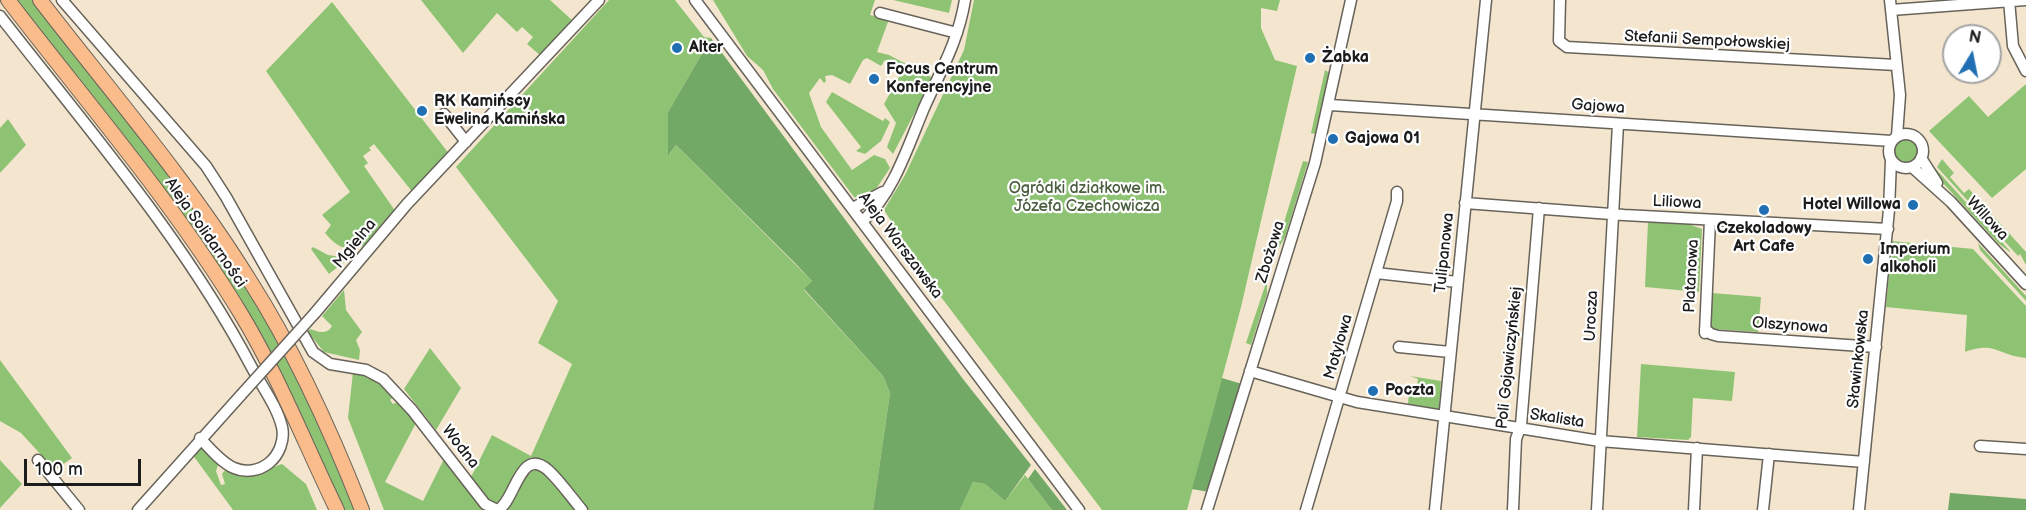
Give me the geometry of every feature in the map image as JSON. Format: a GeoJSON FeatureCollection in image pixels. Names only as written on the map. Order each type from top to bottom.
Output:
{"type":"FeatureCollection","features":[{"type":"Feature","properties":{"kind":"main road","name":"Aleja Solidarności"},"geometry":{"type":"LineString","coordinates":[[8,0],[212,267],[274,374],[336,510]]}},
{"type":"Feature","properties":{"kind":"main road","name":"Aleja Solidarności"},"geometry":{"type":"LineString","coordinates":[[40,0],[211,222],[251,282],[308,385],[362,510]]}},
{"type":"Feature","properties":{"kind":"street","name":"Wodna"},"geometry":{"type":"LineString","coordinates":[[62,0],[206,166],[226,196],[313,352],[330,364],[372,372],[383,380],[412,410],[485,504],[497,510],[504,506],[522,471],[534,465],[541,465],[549,471],[582,510]]}},
{"type":"Feature","properties":{"kind":"street","name":"Mgielna"},"geometry":{"type":"LineString","coordinates":[[138,510],[200,438],[315,314],[407,204],[599,0]]}},
{"type":"Feature","properties":{"kind":"street","name":"Aleja Warszawska"},"geometry":{"type":"LineString","coordinates":[[695,0],[1079,510]]}},
{"type":"Feature","properties":{"kind":"street"},"geometry":{"type":"LineString","coordinates":[[863,221],[877,206],[948,62],[965,0]]}},
{"type":"Feature","properties":{"kind":"street","name":"Zbożowa"},"geometry":{"type":"LineString","coordinates":[[1207,510],[1315,163],[1330,105],[1351,0]]}},
{"type":"Feature","properties":{"kind":"street","name":"Tulipanowa"},"geometry":{"type":"LineString","coordinates":[[1435,510],[1486,0]]}},
{"type":"Feature","properties":{"kind":"street","name":"Stefanii Sempołowskiej"},"geometry":{"type":"LineString","coordinates":[[1560,0],[1559,41],[1567,47],[1896,65]]}},
{"type":"Feature","properties":{"kind":"street"},"geometry":{"type":"LineString","coordinates":[[2009,0],[2013,46],[2026,71]]}},
{"type":"Feature","properties":{"kind":"street"},"geometry":{"type":"LineString","coordinates":[[1900,95],[1890,156],[1907,167],[1921,158],[1921,143],[1911,135],[1900,95],[1890,5],[2026,0]]}},
{"type":"Feature","properties":{"kind":"street"},"geometry":{"type":"LineString","coordinates":[[880,13],[957,33]]}},
{"type":"Feature","properties":{"kind":"street"},"geometry":{"type":"LineString","coordinates":[[0,16],[157,218],[206,286],[265,391],[279,420],[283,435],[280,449],[270,462],[250,471],[234,468],[226,463],[200,438]]}},
{"type":"Feature","properties":{"kind":"street","name":"Gajowa"},"geometry":{"type":"LineString","coordinates":[[1330,105],[1864,141],[1894,138]]}},
{"type":"Feature","properties":{"kind":"street"},"geometry":{"type":"LineString","coordinates":[[444,114],[466,142]]}},
{"type":"Feature","properties":{"kind":"street","name":"Urocza"},"geometry":{"type":"LineString","coordinates":[[1597,510],[1618,124]]}},
{"type":"Feature","properties":{"kind":"street"},"geometry":{"type":"LineString","coordinates":[[1894,138],[1911,135]]}},
{"type":"Feature","properties":{"kind":"street","name":"Gajowa"},"geometry":{"type":"LineString","coordinates":[[1864,141],[1890,156]]}},
{"type":"Feature","properties":{"kind":"street","name":"Sławinkowska"},"geometry":{"type":"LineString","coordinates":[[1859,510],[1888,229],[1890,156]]}},
{"type":"Feature","properties":{"kind":"street","name":"Willowa"},"geometry":{"type":"LineString","coordinates":[[1921,158],[1951,202],[2026,284]]}},
{"type":"Feature","properties":{"kind":"street","name":"Willowa"},"geometry":{"type":"LineString","coordinates":[[1907,167],[1951,202]]}},
{"type":"Feature","properties":{"kind":"street","name":"Sławinkowska"},"geometry":{"type":"LineString","coordinates":[[1889,210],[1907,167]]}},
{"type":"Feature","properties":{"kind":"street"},"geometry":{"type":"LineString","coordinates":[[853,208],[885,190]]}},
{"type":"Feature","properties":{"kind":"street","name":"Motylowa"},"geometry":{"type":"LineString","coordinates":[[1306,510],[1397,201],[1397,192]]}},
{"type":"Feature","properties":{"kind":"street","name":"Liliowa"},"geometry":{"type":"LineString","coordinates":[[1465,203],[1710,220],[1888,229]]}},
{"type":"Feature","properties":{"kind":"street","name":"Poli Gojawiczyńskiej"},"geometry":{"type":"LineString","coordinates":[[1513,510],[1516,439],[1520,429],[1539,208]]}},
{"type":"Feature","properties":{"kind":"street","name":"Platanowa"},"geometry":{"type":"LineString","coordinates":[[1705,331],[1710,220]]}},
{"type":"Feature","properties":{"kind":"street"},"geometry":{"type":"LineString","coordinates":[[1376,273],[1457,282]]}},
{"type":"Feature","properties":{"kind":"street","name":"Olszynowa"},"geometry":{"type":"LineString","coordinates":[[1705,331],[1719,336],[1876,347]]}},
{"type":"Feature","properties":{"kind":"street"},"geometry":{"type":"LineString","coordinates":[[1399,347],[1450,352]]}},
{"type":"Feature","properties":{"kind":"street","name":"Skalista"},"geometry":{"type":"LineString","coordinates":[[1250,371],[1340,399],[1600,441],[1864,462]]}},
{"type":"Feature","properties":{"kind":"street"},"geometry":{"type":"LineString","coordinates":[[1980,446],[2026,449]]}},
{"type":"Feature","properties":{"kind":"street"},"geometry":{"type":"LineString","coordinates":[[1694,510],[1697,448]]}},
{"type":"Feature","properties":{"kind":"street"},"geometry":{"type":"LineString","coordinates":[[1763,510],[1770,454]]}},
{"type":"Feature","properties":{"kind":"street"},"geometry":{"type":"LineString","coordinates":[[38,460],[79,510]]}},
{"type":"Feature","properties":{"kind":"green space"},"geometry":{"type":"Polygon","coordinates":[[[15,0],[35,0],[233,260],[310,399],[357,510],[343,510],[310,436],[263,341],[15,0]]]}},
{"type":"Feature","properties":{"kind":"green space"},"geometry":{"type":"Polygon","coordinates":[[[421,0],[550,0],[573,21],[542,57],[527,44],[533,37],[522,27],[517,32],[497,13],[463,53],[421,0]]]}},
{"type":"Feature","properties":{"kind":"green space"},"geometry":{"type":"Polygon","coordinates":[[[609,0],[675,0],[704,37],[711,38],[668,112],[669,155],[676,145],[812,281],[804,290],[883,376],[890,393],[873,510],[588,510],[552,467],[531,457],[505,503],[492,506],[470,479],[492,435],[531,456],[572,364],[538,343],[558,301],[456,167],[609,0]]]}},
{"type":"Feature","properties":{"kind":"green space"},"geometry":{"type":"Polygon","coordinates":[[[713,0],[875,0],[870,15],[889,19],[877,52],[889,55],[933,78],[893,154],[887,147],[896,123],[884,104],[903,70],[885,60],[881,66],[867,58],[863,60],[850,84],[832,75],[825,76],[826,81],[824,83],[820,78],[809,93],[821,127],[852,170],[874,155],[885,159],[890,168],[876,189],[863,199],[854,197],[773,89],[763,70],[747,56],[713,0]]]}},
{"type":"Feature","properties":{"kind":"green space"},"geometry":{"type":"Polygon","coordinates":[[[893,0],[952,0],[949,13],[893,0]]]}},
{"type":"Feature","properties":{"kind":"green space","name":"Ogródki działkowe im. Józefa Czechowicza"},"geometry":{"type":"Polygon","coordinates":[[[974,0],[1280,0],[1277,11],[1261,8],[1261,28],[1275,60],[1297,66],[1241,307],[1187,510],[1102,510],[935,289],[884,210],[905,175],[964,50],[974,0]]]}},
{"type":"Feature","properties":{"kind":"green space"},"geometry":{"type":"Polygon","coordinates":[[[332,2],[450,155],[414,194],[374,144],[369,148],[371,150],[363,156],[368,163],[364,166],[396,212],[372,239],[355,249],[336,243],[325,233],[331,225],[322,215],[350,192],[266,71],[332,2]]]}},
{"type":"Feature","properties":{"kind":"green space"},"geometry":{"type":"Polygon","coordinates":[[[711,38],[963,379],[1031,465],[1005,501],[985,484],[973,482],[960,510],[873,510],[890,393],[883,376],[804,289],[812,281],[794,262],[676,145],[668,156],[668,112],[711,38]]]}},
{"type":"Feature","properties":{"kind":"green space"},"geometry":{"type":"Polygon","coordinates":[[[1325,70],[1330,73],[1315,134],[1311,133],[1325,70]]]}},
{"type":"Feature","properties":{"kind":"green space"},"geometry":{"type":"Polygon","coordinates":[[[2026,84],[2026,169],[1992,198],[1929,131],[1969,96],[1988,117],[2026,84]]]}},
{"type":"Feature","properties":{"kind":"green space"},"geometry":{"type":"Polygon","coordinates":[[[832,92],[883,121],[885,118],[890,122],[881,141],[865,154],[856,151],[861,147],[826,102],[832,92]]]}},
{"type":"Feature","properties":{"kind":"green space"},"geometry":{"type":"Polygon","coordinates":[[[8,119],[26,145],[0,173],[0,128],[8,119]]]}},
{"type":"Feature","properties":{"kind":"green space"},"geometry":{"type":"Polygon","coordinates":[[[1906,139],[1915,142],[1918,151],[1915,160],[1906,163],[1897,160],[1894,151],[1897,142],[1906,139]]]}},
{"type":"Feature","properties":{"kind":"green space"},"geometry":{"type":"Polygon","coordinates":[[[1942,159],[1954,173],[1950,177],[1964,193],[1969,189],[2026,252],[2026,265],[2020,254],[2018,256],[1937,167],[1942,159]]]}},
{"type":"Feature","properties":{"kind":"green space"},"geometry":{"type":"Polygon","coordinates":[[[1303,161],[1308,162],[1285,237],[1278,249],[1276,248],[1303,161]]]}},
{"type":"Feature","properties":{"kind":"green space"},"geometry":{"type":"Polygon","coordinates":[[[1935,168],[2010,252],[1998,243],[1931,170],[1935,168]]]}},
{"type":"Feature","properties":{"kind":"green space"},"geometry":{"type":"Polygon","coordinates":[[[1648,222],[1688,224],[1702,229],[1699,292],[1645,287],[1648,222]]]}},
{"type":"Feature","properties":{"kind":"green space"},"geometry":{"type":"Polygon","coordinates":[[[1892,241],[1973,249],[2026,306],[2026,358],[1990,348],[1965,352],[1967,315],[1886,307],[1892,241]]]}},
{"type":"Feature","properties":{"kind":"green space"},"geometry":{"type":"Polygon","coordinates":[[[1978,243],[2026,296],[2026,301],[1980,250],[1978,243]]]}},
{"type":"Feature","properties":{"kind":"green space"},"geometry":{"type":"Polygon","coordinates":[[[313,247],[328,255],[349,258],[329,274],[311,249],[313,247]]]}},
{"type":"Feature","properties":{"kind":"green space"},"geometry":{"type":"Polygon","coordinates":[[[1267,280],[1267,294],[1251,345],[1246,343],[1267,280]]]}},
{"type":"Feature","properties":{"kind":"green space"},"geometry":{"type":"Polygon","coordinates":[[[344,290],[346,310],[362,332],[356,340],[360,350],[359,360],[324,352],[308,332],[310,329],[322,332],[330,329],[332,326],[322,316],[344,290]]]}},
{"type":"Feature","properties":{"kind":"green space"},"geometry":{"type":"Polygon","coordinates":[[[1712,293],[1761,297],[1758,332],[1713,329],[1710,325],[1712,293]]]}},
{"type":"Feature","properties":{"kind":"green space"},"geometry":{"type":"Polygon","coordinates":[[[430,348],[461,388],[436,430],[404,389],[430,348]]]}},
{"type":"Feature","properties":{"kind":"green space"},"geometry":{"type":"Polygon","coordinates":[[[0,360],[72,458],[55,470],[21,433],[0,421],[0,360]]]}},
{"type":"Feature","properties":{"kind":"green space"},"geometry":{"type":"Polygon","coordinates":[[[1641,364],[1735,372],[1732,401],[1693,398],[1691,437],[1688,440],[1637,437],[1641,364]]]}},
{"type":"Feature","properties":{"kind":"green space"},"geometry":{"type":"Polygon","coordinates":[[[353,372],[376,379],[393,397],[390,400],[393,404],[398,402],[416,423],[385,482],[423,501],[444,459],[490,510],[384,510],[348,418],[353,372]]]}},
{"type":"Feature","properties":{"kind":"green space"},"geometry":{"type":"Polygon","coordinates":[[[1410,376],[1441,381],[1439,409],[1408,404],[1409,392],[1416,392],[1418,379],[1410,376]]]}},
{"type":"Feature","properties":{"kind":"green space"},"geometry":{"type":"Polygon","coordinates":[[[1222,378],[1242,384],[1209,492],[1192,489],[1222,378]]]}},
{"type":"Feature","properties":{"kind":"green space"},"geometry":{"type":"Polygon","coordinates":[[[203,447],[219,462],[216,471],[221,485],[225,484],[222,474],[226,469],[252,475],[282,464],[306,484],[317,510],[233,510],[192,454],[203,447]]]}},
{"type":"Feature","properties":{"kind":"green space"},"geometry":{"type":"Polygon","coordinates":[[[0,460],[22,484],[0,508],[0,460]]]}},
{"type":"Feature","properties":{"kind":"green space"},"geometry":{"type":"Polygon","coordinates":[[[535,469],[542,469],[578,510],[508,510],[525,477],[535,469]]]}},
{"type":"Feature","properties":{"kind":"green space"},"geometry":{"type":"Polygon","coordinates":[[[1035,469],[1067,510],[1052,510],[1028,479],[1035,469]]]}},
{"type":"Feature","properties":{"kind":"green space"},"geometry":{"type":"Polygon","coordinates":[[[1025,475],[1052,510],[960,510],[973,482],[985,484],[1005,501],[1025,475]]]}},
{"type":"Feature","properties":{"kind":"green space"},"geometry":{"type":"Polygon","coordinates":[[[1950,493],[2026,499],[2026,510],[1948,510],[1950,493]]]}},
{"type":"Feature","properties":{"kind":"place","name":"Alter"},"geometry":{"type":"Point","coordinates":[677,48]}},
{"type":"Feature","properties":{"kind":"place","name":"Żabka"},"geometry":{"type":"Point","coordinates":[1310,58]}},
{"type":"Feature","properties":{"kind":"place","name":"Focus Centrum Konferencyjne"},"geometry":{"type":"Point","coordinates":[874,79]}},
{"type":"Feature","properties":{"kind":"place","name":"RK Kamińscy Ewelina Kamińska"},"geometry":{"type":"Point","coordinates":[422,111]}},
{"type":"Feature","properties":{"kind":"place","name":"Gajowa 01"},"geometry":{"type":"Point","coordinates":[1333,139]}},
{"type":"Feature","properties":{"kind":"place","name":"Hotel Willowa"},"geometry":{"type":"Point","coordinates":[1913,205]}},
{"type":"Feature","properties":{"kind":"place","name":"Czekoladowy Art Cafe"},"geometry":{"type":"Point","coordinates":[1764,210]}},
{"type":"Feature","properties":{"kind":"place","name":"Imperium alkoholi"},"geometry":{"type":"Point","coordinates":[1868,259]}},
{"type":"Feature","properties":{"kind":"place","name":"Poczta"},"geometry":{"type":"Point","coordinates":[1373,391]}}]}
